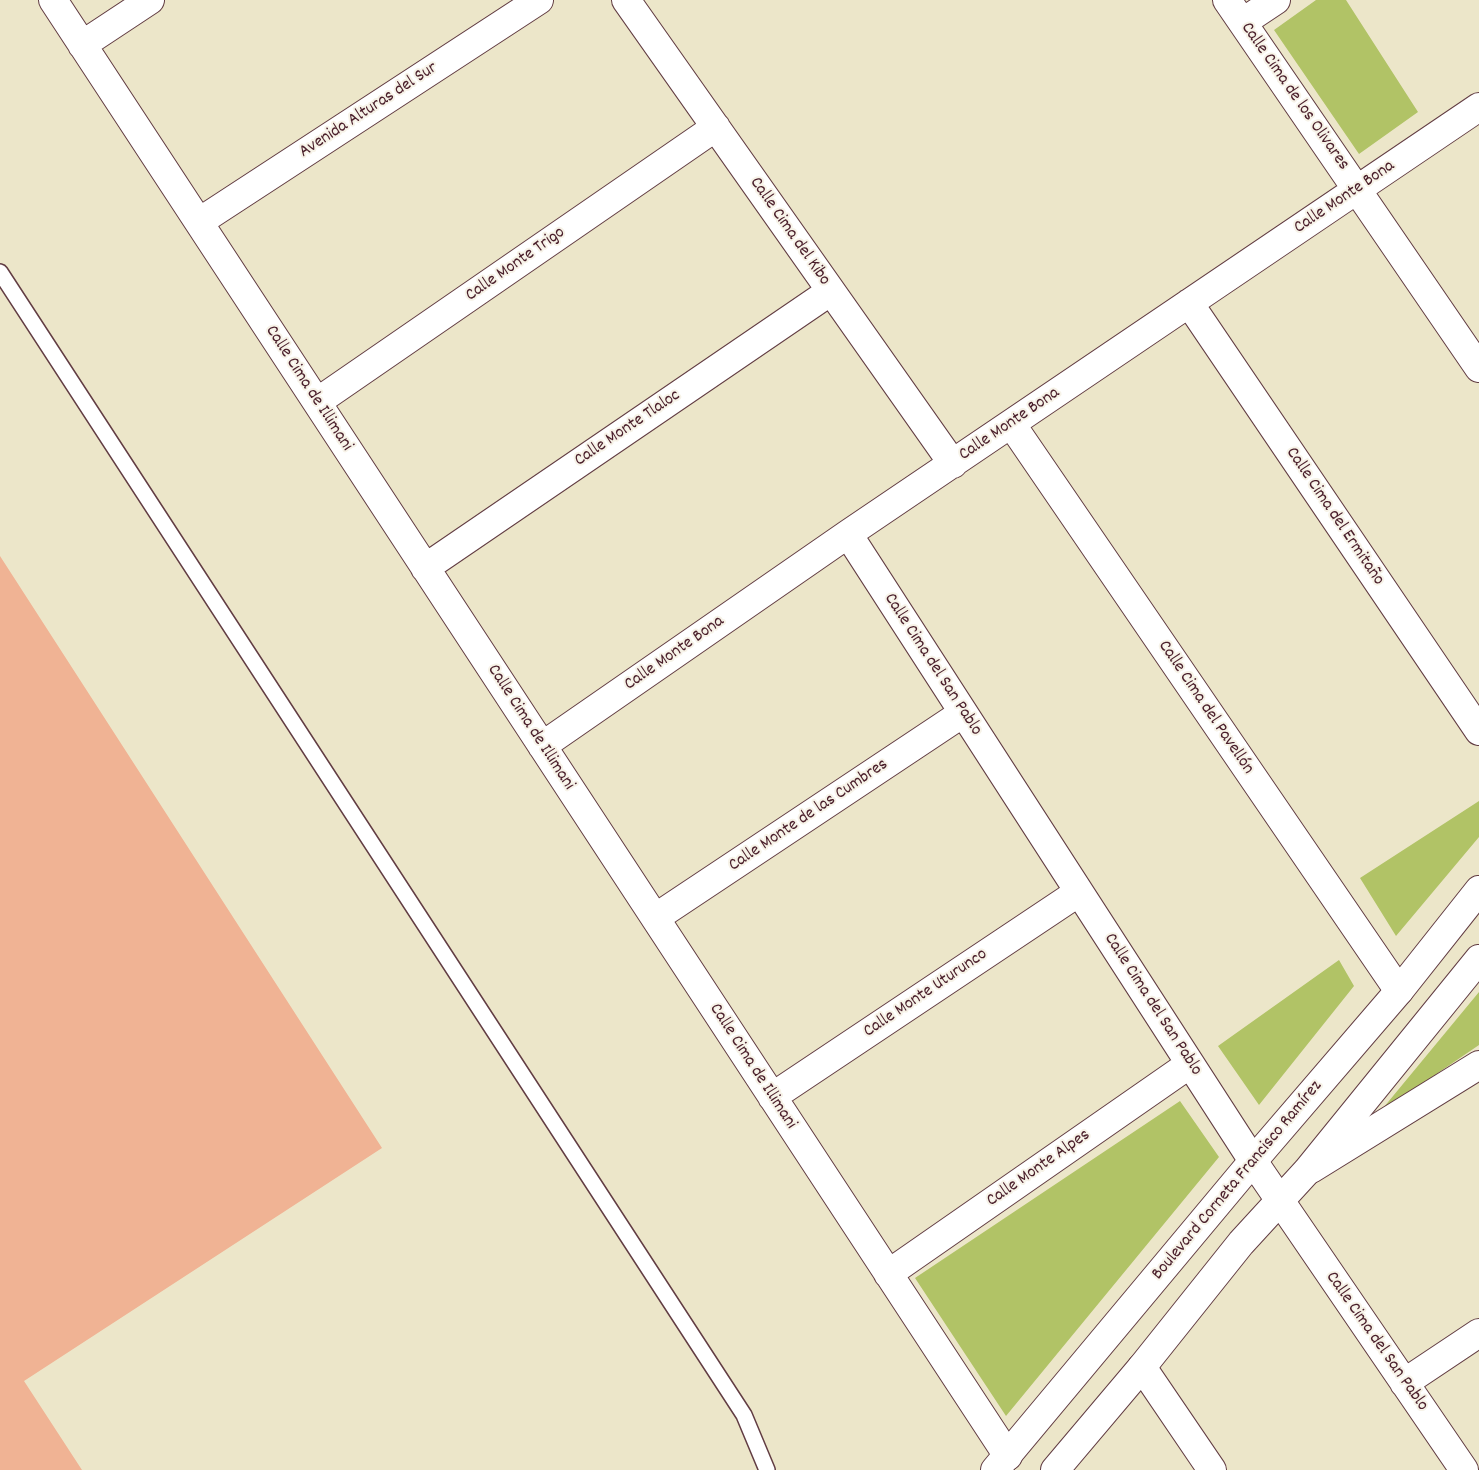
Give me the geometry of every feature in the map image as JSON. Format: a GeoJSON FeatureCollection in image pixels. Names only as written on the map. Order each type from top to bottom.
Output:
{"type":"FeatureCollection","features":[{"type":"Feature","properties":{"kind":"street","name":"Calle Cima de Illimani"},"geometry":{"type":"LineString","coordinates":[[53,0],[888,1274],[1001,1463]]}},
{"type":"Feature","properties":{"kind":"street"},"geometry":{"type":"LineString","coordinates":[[82,46],[150,0]]}},
{"type":"Feature","properties":{"kind":"street","name":"Avenida Alturas del Sur"},"geometry":{"type":"LineString","coordinates":[[198,222],[539,0]]}},
{"type":"Feature","properties":{"kind":"street","name":"Calle Cima del Kibo"},"geometry":{"type":"LineString","coordinates":[[626,0],[953,464]]}},
{"type":"Feature","properties":{"kind":"street","name":"Calle Cima de los Olivares"},"geometry":{"type":"LineString","coordinates":[[1227,0],[1479,368]]}},
{"type":"Feature","properties":{"kind":"street"},"geometry":{"type":"LineString","coordinates":[[1242,22],[1276,0]]}},
{"type":"Feature","properties":{"kind":"street","name":"Calle Monte Bona"},"geometry":{"type":"LineString","coordinates":[[542,746],[848,534],[1479,108]]}},
{"type":"Feature","properties":{"kind":"street","name":"Calle Monte Trigo"},"geometry":{"type":"LineString","coordinates":[[317,402],[716,127]]}},
{"type":"Feature","properties":{"kind":"street","name":"Calle Monte Tlaloc"},"geometry":{"type":"LineString","coordinates":[[425,568],[831,291]]}},
{"type":"Feature","properties":{"kind":"street","name":"Calle Cima del Ermitaño"},"geometry":{"type":"LineString","coordinates":[[1189,303],[1479,731]]}},
{"type":"Feature","properties":{"kind":"street","name":"Calle Cima del Pavellón"},"geometry":{"type":"LineString","coordinates":[[1012,424],[1399,991]]}},
{"type":"Feature","properties":{"kind":"street","name":"Calle Cima del San Pablo"},"geometry":{"type":"LineString","coordinates":[[848,534],[1252,1161],[1464,1470]]}},
{"type":"Feature","properties":{"kind":"street","name":"Calle Monte de las Cumbres"},"geometry":{"type":"LineString","coordinates":[[655,918],[963,713]]}},
{"type":"Feature","properties":{"kind":"street","name":"Boulevard Corneta Francisco Ramírez"},"geometry":{"type":"LineString","coordinates":[[1001,1463],[1252,1161],[1399,991],[1479,890]]}},
{"type":"Feature","properties":{"kind":"street","name":"Calle Monte Uturunco"},"geometry":{"type":"LineString","coordinates":[[772,1097],[1079,892]]}},
{"type":"Feature","properties":{"kind":"street"},"geometry":{"type":"LineString","coordinates":[[1055,1470],[1142,1367],[1241,1243],[1307,1171],[1479,959]]}},
{"type":"Feature","properties":{"kind":"street","name":"Calle Monte Alpes"},"geometry":{"type":"LineString","coordinates":[[888,1274],[1190,1064]]}},
{"type":"Feature","properties":{"kind":"street"},"geometry":{"type":"LineString","coordinates":[[1307,1171],[1479,1065]]}},
{"type":"Feature","properties":{"kind":"street"},"geometry":{"type":"LineString","coordinates":[[1404,1383],[1479,1333]]}},
{"type":"Feature","properties":{"kind":"street"},"geometry":{"type":"LineString","coordinates":[[1142,1367],[1212,1470]]}},
{"type":"Feature","properties":{"kind":"lane"},"geometry":{"type":"LineString","coordinates":[[0,272],[744,1415],[767,1470]]}},
{"type":"Feature","properties":{"kind":"green space"},"geometry":{"type":"Polygon","coordinates":[[[1316,0],[1346,0],[1418,112],[1359,154],[1274,30],[1316,0]]]}},
{"type":"Feature","properties":{"kind":"green space"},"geometry":{"type":"Polygon","coordinates":[[[1479,801],[1479,837],[1396,936],[1360,878],[1479,801]]]}},
{"type":"Feature","properties":{"kind":"green space"},"geometry":{"type":"Polygon","coordinates":[[[1339,960],[1354,986],[1259,1105],[1218,1046],[1339,960]]]}},
{"type":"Feature","properties":{"kind":"green space"},"geometry":{"type":"Polygon","coordinates":[[[1479,992],[1479,1045],[1379,1113],[1479,992]]]}},
{"type":"Feature","properties":{"kind":"green space"},"geometry":{"type":"Polygon","coordinates":[[[1180,1101],[1219,1157],[1006,1416],[915,1278],[1180,1101]]]}},
{"type":"Feature","properties":{"kind":"building"},"geometry":{"type":"Polygon","coordinates":[[[0,556],[382,1148],[24,1381],[82,1470],[0,1470],[0,556]]]}}]}
